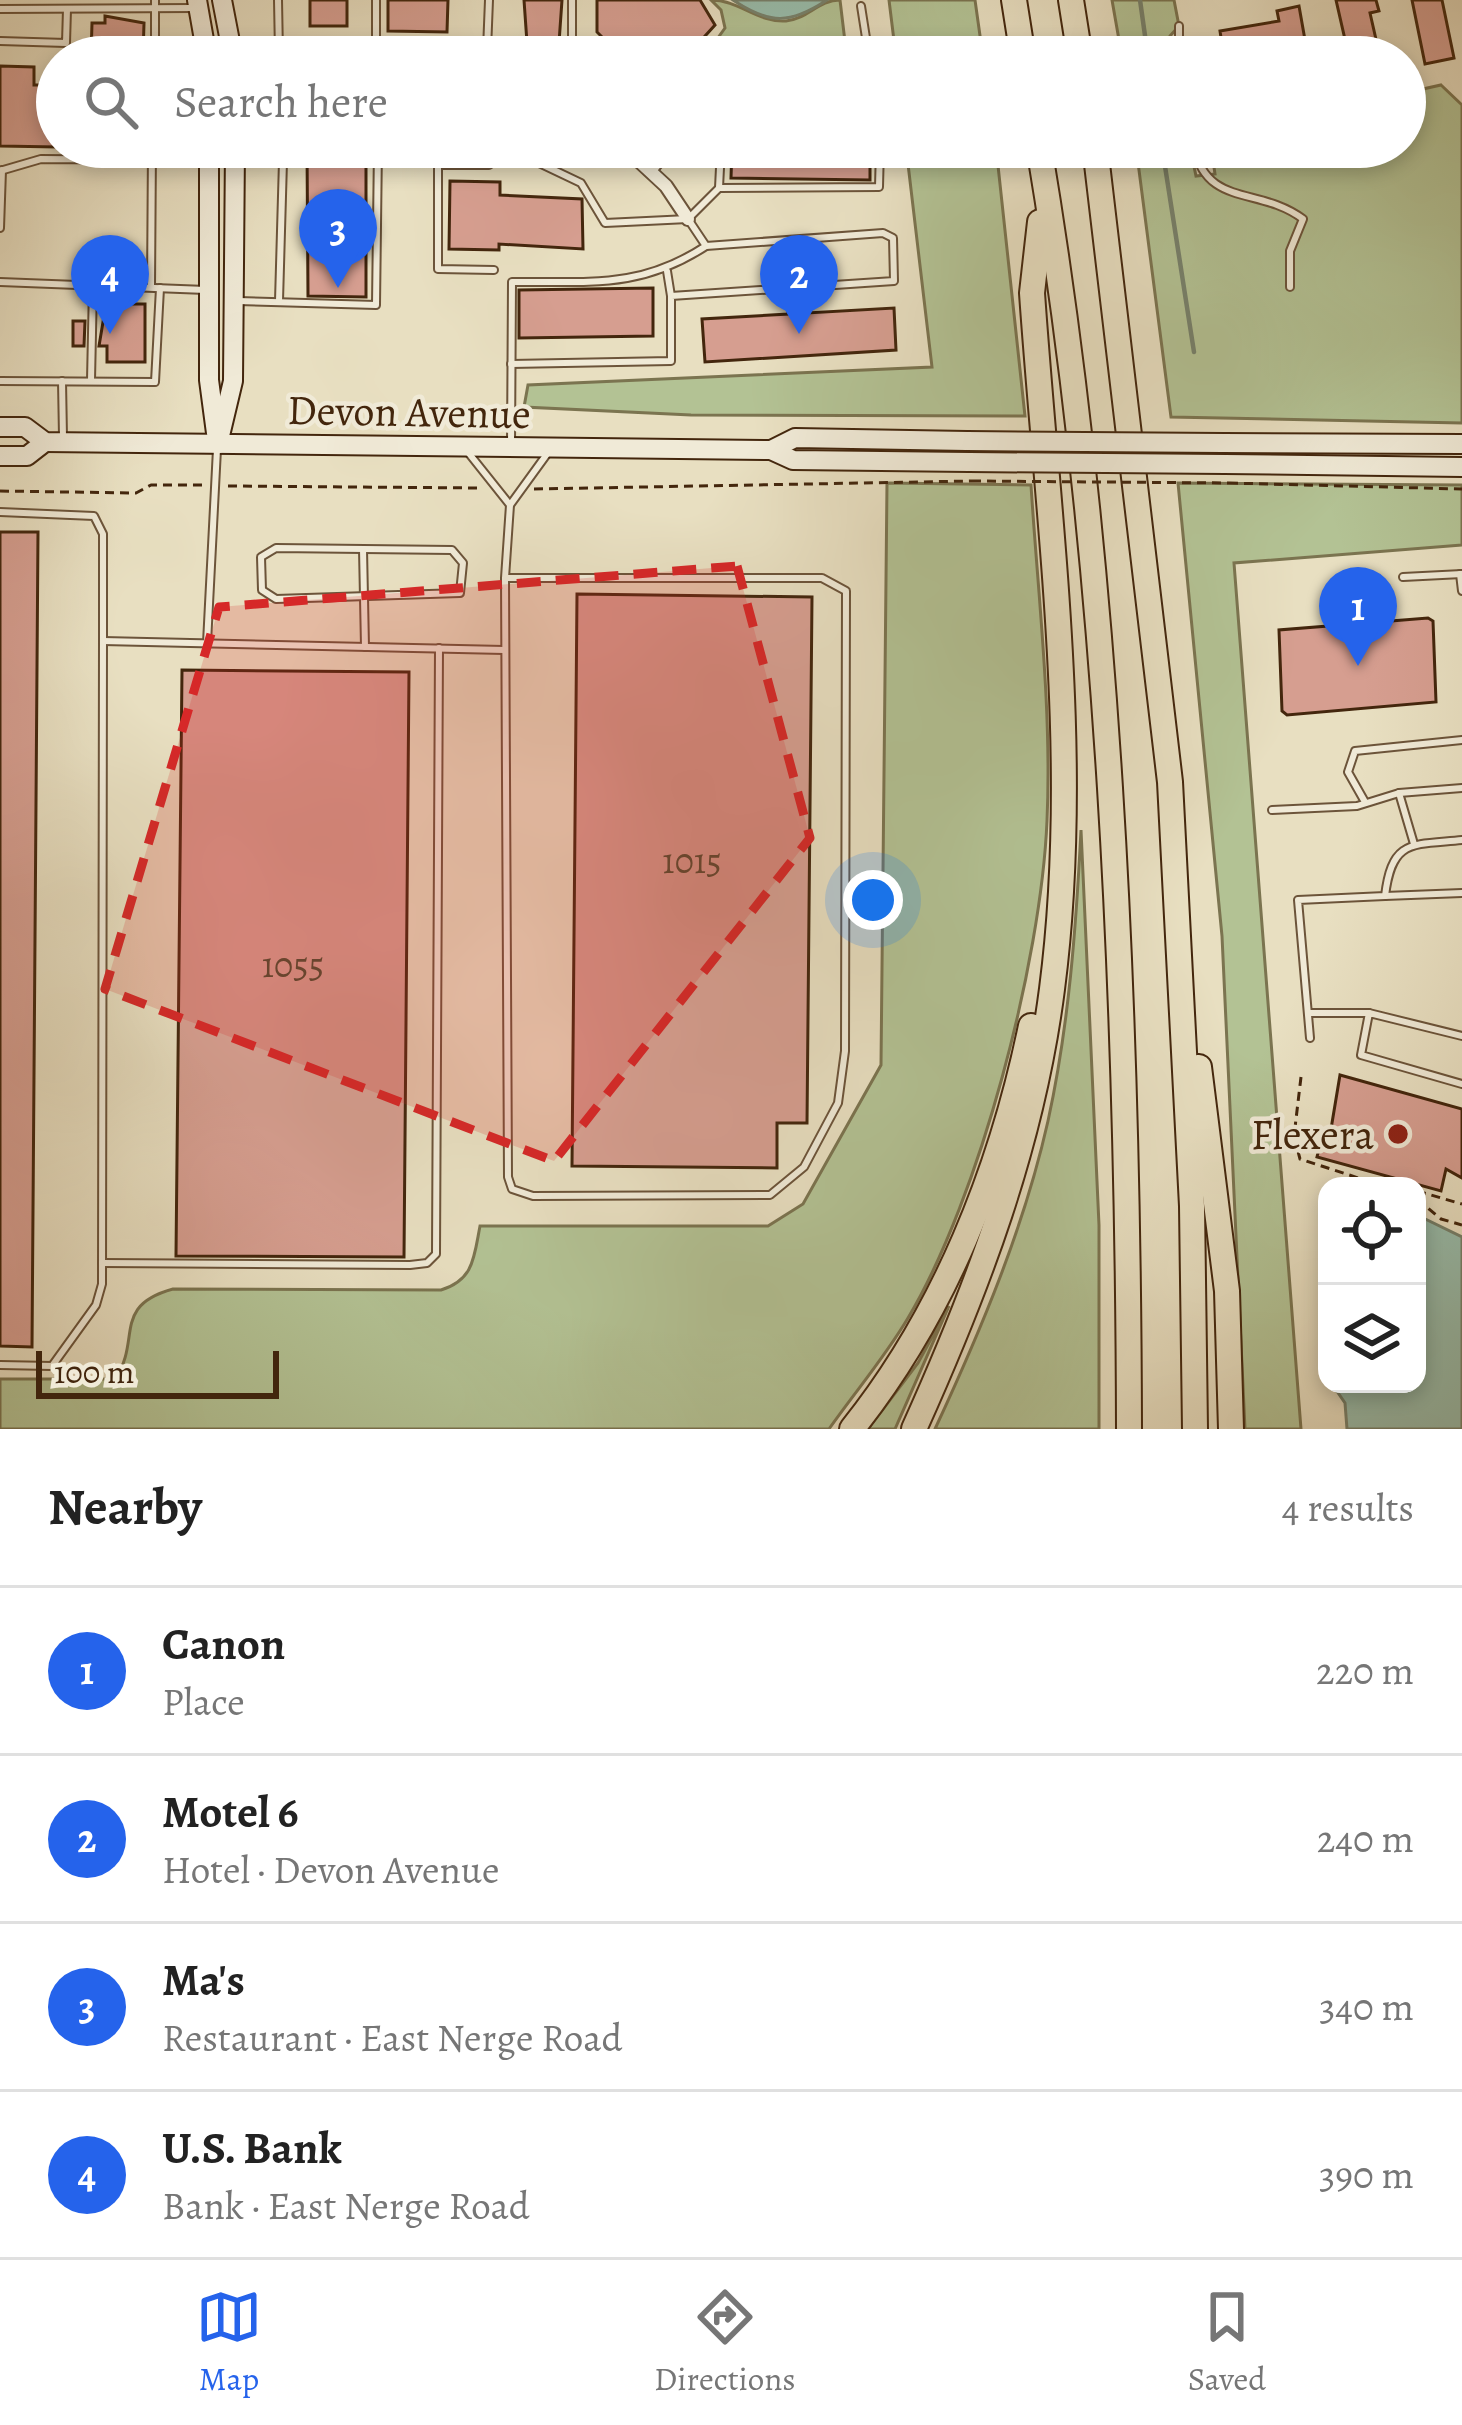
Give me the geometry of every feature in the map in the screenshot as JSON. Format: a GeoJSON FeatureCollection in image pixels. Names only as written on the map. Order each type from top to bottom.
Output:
{"type":"FeatureCollection","features":[{"type":"Feature","properties":{"kind":"highway"},"geometry":{"type":"LineString","coordinates":[[1014,0],[1020,36]]}},
{"type":"Feature","properties":{"kind":"highway"},"geometry":{"type":"LineString","coordinates":[[1071,0],[1077,36]]}},
{"type":"Feature","properties":{"kind":"highway"},"geometry":{"type":"LineString","coordinates":[[1042,168],[1082,482],[1119,923],[1129,1429]]}},
{"type":"Feature","properties":{"kind":"highway"},"geometry":{"type":"LineString","coordinates":[[1098,168],[1154,614],[1174,860],[1192,1206],[1196,1429]]}},
{"type":"Feature","properties":{"kind":"highway"},"geometry":{"type":"LineString","coordinates":[[914,1429],[998,1227],[1027,1124],[1052,994],[1064,841],[1054,584],[1032,292],[1045,184]]}},
{"type":"Feature","properties":{"kind":"highway"},"geometry":{"type":"LineString","coordinates":[[852,1429],[893,1378],[928,1318],[977,1204],[1028,1037],[1064,841]]}},
{"type":"Feature","properties":{"kind":"highway"},"geometry":{"type":"LineString","coordinates":[[1174,860],[1227,1291],[1231,1429]]}},
{"type":"Feature","properties":{"kind":"main road"},"geometry":{"type":"LineString","coordinates":[[222,0],[229,36]]}},
{"type":"Feature","properties":{"kind":"main road"},"geometry":{"type":"LineString","coordinates":[[198,4],[203,36]]}},
{"type":"Feature","properties":{"kind":"main road"},"geometry":{"type":"LineString","coordinates":[[209,168],[209,380],[218,444]]}},
{"type":"Feature","properties":{"kind":"main road"},"geometry":{"type":"LineString","coordinates":[[218,444],[233,381],[235,168]]}},
{"type":"Feature","properties":{"kind":"main road","name":"Devon Avenue"},"geometry":{"type":"LineString","coordinates":[[0,427],[25,427],[54,442],[771,450],[793,460],[970,471],[1227,474],[1462,466]]}},
{"type":"Feature","properties":{"kind":"main road","name":"Devon Avenue"},"geometry":{"type":"LineString","coordinates":[[771,450],[795,438],[1462,444]]}},
{"type":"Feature","properties":{"kind":"main road","name":"Devon Avenue"},"geometry":{"type":"LineString","coordinates":[[0,456],[27,456],[54,442]]}},
{"type":"Feature","properties":{"kind":"street"},"geometry":{"type":"LineString","coordinates":[[646,168],[688,219]]}},
{"type":"Feature","properties":{"kind":"lane"},"geometry":{"type":"LineString","coordinates":[[155,0],[155,36]]}},
{"type":"Feature","properties":{"kind":"lane"},"geometry":{"type":"LineString","coordinates":[[278,0],[279,36]]}},
{"type":"Feature","properties":{"kind":"lane"},"geometry":{"type":"LineString","coordinates":[[376,0],[376,36]]}},
{"type":"Feature","properties":{"kind":"lane"},"geometry":{"type":"LineString","coordinates":[[488,36],[489,0]]}},
{"type":"Feature","properties":{"kind":"lane"},"geometry":{"type":"LineString","coordinates":[[572,0],[572,36]]}},
{"type":"Feature","properties":{"kind":"lane"},"geometry":{"type":"LineString","coordinates":[[0,9],[156,10],[198,4]]}},
{"type":"Feature","properties":{"kind":"lane"},"geometry":{"type":"LineString","coordinates":[[861,7],[865,36]]}},
{"type":"Feature","properties":{"kind":"lane"},"geometry":{"type":"LineString","coordinates":[[66,36],[67,9]]}},
{"type":"Feature","properties":{"kind":"lane"},"geometry":{"type":"LineString","coordinates":[[1179,26],[1179,36]]}},
{"type":"Feature","properties":{"kind":"lane"},"geometry":{"type":"LineString","coordinates":[[0,41],[36,42]]}},
{"type":"Feature","properties":{"kind":"lane"},"geometry":{"type":"LineString","coordinates":[[0,228],[1,171],[36,160]]}},
{"type":"Feature","properties":{"kind":"lane"},"geometry":{"type":"LineString","coordinates":[[0,381],[155,382],[152,168]]}},
{"type":"Feature","properties":{"kind":"lane"},"geometry":{"type":"LineString","coordinates":[[279,301],[283,168]]}},
{"type":"Feature","properties":{"kind":"lane"},"geometry":{"type":"LineString","coordinates":[[234,301],[376,305],[378,168]]}},
{"type":"Feature","properties":{"kind":"lane"},"geometry":{"type":"LineString","coordinates":[[438,168],[438,269],[494,270]]}},
{"type":"Feature","properties":{"kind":"lane"},"geometry":{"type":"LineString","coordinates":[[550,168],[581,183],[605,223],[688,219],[719,188],[720,168]]}},
{"type":"Feature","properties":{"kind":"lane"},"geometry":{"type":"LineString","coordinates":[[651,173],[655,168]]}},
{"type":"Feature","properties":{"kind":"lane"},"geometry":{"type":"LineString","coordinates":[[719,188],[879,187],[879,168]]}},
{"type":"Feature","properties":{"kind":"lane"},"geometry":{"type":"LineString","coordinates":[[1201,168],[1204,178],[1218,190],[1282,203],[1303,219],[1290,251],[1290,287]]}},
{"type":"Feature","properties":{"kind":"lane"},"geometry":{"type":"LineString","coordinates":[[688,219],[706,246]]}},
{"type":"Feature","properties":{"kind":"lane"},"geometry":{"type":"LineString","coordinates":[[511,448],[512,282],[619,281],[668,272],[706,246],[883,233],[893,238],[895,281],[671,296]]}},
{"type":"Feature","properties":{"kind":"lane"},"geometry":{"type":"LineString","coordinates":[[512,364],[671,361],[668,272]]}},
{"type":"Feature","properties":{"kind":"lane"},"geometry":{"type":"LineString","coordinates":[[0,282],[211,291]]}},
{"type":"Feature","properties":{"kind":"lane"},"geometry":{"type":"LineString","coordinates":[[91,380],[93,286]]}},
{"type":"Feature","properties":{"kind":"lane"},"geometry":{"type":"LineString","coordinates":[[54,442],[62,381]]}},
{"type":"Feature","properties":{"kind":"lane"},"geometry":{"type":"LineString","coordinates":[[207,643],[218,444]]}},
{"type":"Feature","properties":{"kind":"lane"},"geometry":{"type":"LineString","coordinates":[[464,448],[510,505]]}},
{"type":"Feature","properties":{"kind":"lane"},"geometry":{"type":"LineString","coordinates":[[506,578],[822,578],[846,591],[844,1082],[804,1167],[770,1195],[533,1196],[512,1189],[506,1168],[504,650],[506,578],[510,505],[538,461],[554,449]]}},
{"type":"Feature","properties":{"kind":"lane"},"geometry":{"type":"LineString","coordinates":[[0,512],[82,513],[101,524],[104,641],[102,1263],[96,1305],[52,1366],[0,1366]]}},
{"type":"Feature","properties":{"kind":"lane"},"geometry":{"type":"LineString","coordinates":[[276,548],[363,549],[452,550],[463,563],[460,593],[450,597],[276,598],[262,590],[261,557],[276,548]]}},
{"type":"Feature","properties":{"kind":"lane"},"geometry":{"type":"LineString","coordinates":[[363,549],[365,646]]}},
{"type":"Feature","properties":{"kind":"lane"},"geometry":{"type":"LineString","coordinates":[[1403,577],[1461,574],[1462,591]]}},
{"type":"Feature","properties":{"kind":"lane"},"geometry":{"type":"LineString","coordinates":[[104,641],[504,650]]}},
{"type":"Feature","properties":{"kind":"lane"},"geometry":{"type":"LineString","coordinates":[[102,1263],[410,1265],[428,1263],[436,1254],[439,648]]}},
{"type":"Feature","properties":{"kind":"lane"},"geometry":{"type":"LineString","coordinates":[[1366,802],[1348,772],[1355,752],[1462,740]]}},
{"type":"Feature","properties":{"kind":"lane"},"geometry":{"type":"LineString","coordinates":[[1272,810],[1462,788]]}},
{"type":"Feature","properties":{"kind":"lane"},"geometry":{"type":"LineString","coordinates":[[1399,793],[1414,844]]}},
{"type":"Feature","properties":{"kind":"lane"},"geometry":{"type":"LineString","coordinates":[[1385,896],[1390,864],[1414,844],[1462,840]]}},
{"type":"Feature","properties":{"kind":"lane"},"geometry":{"type":"LineString","coordinates":[[1310,1038],[1298,900],[1462,893]]}},
{"type":"Feature","properties":{"kind":"lane"},"geometry":{"type":"LineString","coordinates":[[1308,1013],[1369,1013],[1462,1036]]}},
{"type":"Feature","properties":{"kind":"lane"},"geometry":{"type":"LineString","coordinates":[[1369,1013],[1361,1055],[1462,1084]]}},
{"type":"Feature","properties":{"kind":"path"},"geometry":{"type":"LineString","coordinates":[[529,490],[970,471],[1227,474],[1462,489]]}},
{"type":"Feature","properties":{"kind":"path"},"geometry":{"type":"LineString","coordinates":[[0,491],[136,493],[165,485]]}},
{"type":"Feature","properties":{"kind":"path"},"geometry":{"type":"LineString","coordinates":[[252,486],[484,488]]}},
{"type":"Feature","properties":{"kind":"path"},"geometry":{"type":"LineString","coordinates":[[1301,1077],[1294,1136],[1300,1159],[1355,1177]]}},
{"type":"Feature","properties":{"kind":"path"},"geometry":{"type":"LineString","coordinates":[[1426,1194],[1462,1204]]}},
{"type":"Feature","properties":{"kind":"path"},"geometry":{"type":"LineString","coordinates":[[1426,1206],[1441,1219],[1462,1225]]}},
{"type":"Feature","properties":{"kind":"highlighted area"},"geometry":{"type":"Polygon","coordinates":[[[737,566],[810,838],[554,1161],[105,989],[219,607],[737,566]]]}},
{"type":"Feature","properties":{"kind":"shaded area"},"geometry":{"type":"Polygon","coordinates":[[[711,0],[786,21],[840,0],[844,36],[719,36],[725,28],[721,10],[711,0]]]}},
{"type":"Feature","properties":{"kind":"shaded area"},"geometry":{"type":"Polygon","coordinates":[[[733,0],[827,0],[802,14],[780,18],[758,14],[733,0]]]}},
{"type":"Feature","properties":{"kind":"shaded area"},"geometry":{"type":"Polygon","coordinates":[[[889,0],[975,0],[980,36],[893,36],[889,0]]]}},
{"type":"Feature","properties":{"kind":"shaded area"},"geometry":{"type":"Polygon","coordinates":[[[1112,0],[1174,0],[1179,26],[1170,36],[1118,36],[1112,0]]]}},
{"type":"Feature","properties":{"kind":"shaded area"},"geometry":{"type":"Polygon","coordinates":[[[1441,85],[1462,105],[1462,423],[1171,417],[1139,168],[1194,168],[1196,176],[1215,174],[1214,168],[1426,168],[1426,88],[1441,85]]]}},
{"type":"Feature","properties":{"kind":"shaded area"},"geometry":{"type":"Polygon","coordinates":[[[908,168],[998,168],[1025,416],[691,415],[524,407],[528,385],[932,367],[908,168]]]}},
{"type":"Feature","properties":{"kind":"shaded area"},"geometry":{"type":"Polygon","coordinates":[[[887,483],[1031,485],[1046,695],[1047,821],[1033,941],[982,1145],[934,1268],[908,1318],[829,1429],[0,1429],[0,1379],[115,1379],[135,1315],[154,1296],[173,1289],[441,1290],[466,1274],[480,1226],[768,1226],[803,1204],[881,1065],[887,483]]]}},
{"type":"Feature","properties":{"kind":"shaded area"},"geometry":{"type":"Polygon","coordinates":[[[1178,483],[1462,485],[1462,545],[1234,563],[1301,1429],[1245,1429],[1222,936],[1178,483]]]}},
{"type":"Feature","properties":{"kind":"shaded area"},"geometry":{"type":"Polygon","coordinates":[[[1081,830],[1099,1225],[1099,1429],[935,1429],[1000,1278],[1048,1121],[1070,976],[1081,830]]]}},
{"type":"Feature","properties":{"kind":"shaded area"},"geometry":{"type":"Polygon","coordinates":[[[1426,1219],[1462,1237],[1462,1429],[1347,1429],[1345,1403],[1338,1393],[1426,1393],[1426,1219]]]}},
{"type":"Feature","properties":{"kind":"shaded area"},"geometry":{"type":"Polygon","coordinates":[[[949,1306],[895,1429],[868,1429],[918,1363],[949,1306]]]}},
{"type":"Feature","properties":{"kind":"building"},"geometry":{"type":"Polygon","coordinates":[[[310,0],[347,0],[347,26],[310,26],[310,0]]]}},
{"type":"Feature","properties":{"kind":"building"},"geometry":{"type":"Polygon","coordinates":[[[388,0],[448,0],[447,32],[388,31],[388,0]]]}},
{"type":"Feature","properties":{"kind":"building"},"geometry":{"type":"Polygon","coordinates":[[[524,0],[562,0],[559,36],[527,36],[524,0]]]}},
{"type":"Feature","properties":{"kind":"building"},"geometry":{"type":"Polygon","coordinates":[[[597,0],[700,0],[715,25],[705,36],[601,36],[597,0]]]}},
{"type":"Feature","properties":{"kind":"building"},"geometry":{"type":"Polygon","coordinates":[[[1336,0],[1376,0],[1379,11],[1370,13],[1375,36],[1344,36],[1336,0]]]}},
{"type":"Feature","properties":{"kind":"building"},"geometry":{"type":"Polygon","coordinates":[[[1412,0],[1442,0],[1454,58],[1426,64],[1426,36],[1419,36],[1412,0]]]}},
{"type":"Feature","properties":{"kind":"building"},"geometry":{"type":"Polygon","coordinates":[[[1299,6],[1304,36],[1221,36],[1220,31],[1279,21],[1277,11],[1299,6]]]}},
{"type":"Feature","properties":{"kind":"building"},"geometry":{"type":"Polygon","coordinates":[[[105,16],[144,23],[144,36],[92,36],[92,23],[105,23],[105,16]]]}},
{"type":"Feature","properties":{"kind":"building"},"geometry":{"type":"Polygon","coordinates":[[[0,66],[34,67],[36,147],[0,146],[0,66]]]}},
{"type":"Feature","properties":{"kind":"building"},"geometry":{"type":"Polygon","coordinates":[[[307,168],[366,168],[366,297],[308,296],[307,168]]]}},
{"type":"Feature","properties":{"kind":"building"},"geometry":{"type":"Polygon","coordinates":[[[731,168],[870,168],[870,180],[731,178],[731,168]]]}},
{"type":"Feature","properties":{"kind":"building"},"geometry":{"type":"Polygon","coordinates":[[[450,181],[500,182],[500,195],[582,199],[583,249],[499,244],[499,250],[449,249],[450,181]]]}},
{"type":"Feature","properties":{"kind":"building"},"geometry":{"type":"Polygon","coordinates":[[[653,288],[653,336],[519,338],[519,290],[653,288]]]}},
{"type":"Feature","properties":{"kind":"building"},"geometry":{"type":"Polygon","coordinates":[[[106,304],[145,304],[145,362],[107,362],[107,346],[99,346],[106,304]]]}},
{"type":"Feature","properties":{"kind":"building"},"geometry":{"type":"Polygon","coordinates":[[[806,305],[807,313],[894,308],[896,350],[705,362],[702,319],[788,314],[788,306],[806,305]]]}},
{"type":"Feature","properties":{"kind":"building"},"geometry":{"type":"Polygon","coordinates":[[[73,321],[85,321],[84,346],[73,346],[73,321]]]}},
{"type":"Feature","properties":{"kind":"building"},"geometry":{"type":"Polygon","coordinates":[[[0,532],[38,532],[32,1347],[0,1346],[0,532]]]}},
{"type":"Feature","properties":{"kind":"building"},"geometry":{"type":"Polygon","coordinates":[[[577,594],[812,597],[807,1123],[777,1123],[777,1168],[572,1166],[577,594]]]}},
{"type":"Feature","properties":{"kind":"building"},"geometry":{"type":"Polygon","coordinates":[[[1433,621],[1436,702],[1287,715],[1282,711],[1279,630],[1433,621]]]}},
{"type":"Feature","properties":{"kind":"building"},"geometry":{"type":"Polygon","coordinates":[[[182,670],[409,672],[404,1257],[176,1256],[182,670]]]}},
{"type":"Feature","properties":{"kind":"building","name":"Flexera"},"geometry":{"type":"Polygon","coordinates":[[[1340,1075],[1462,1109],[1462,1178],[1446,1169],[1441,1191],[1426,1187],[1426,1177],[1390,1177],[1317,1157],[1323,1133],[1330,1135],[1340,1075]]]}},
{"type":"Feature","properties":{"kind":"waterway"},"geometry":{"type":"LineString","coordinates":[[1140,0],[1145,36]]}},
{"type":"Feature","properties":{"kind":"waterway"},"geometry":{"type":"LineString","coordinates":[[1165,168],[1194,352]]}},
{"type":"Feature","properties":{"kind":"place","name":"Ma's"},"geometry":{"type":"Point","coordinates":[338,288]}},
{"type":"Feature","properties":{"kind":"place","name":"U.S. Bank"},"geometry":{"type":"Point","coordinates":[110,334]}},
{"type":"Feature","properties":{"kind":"place","name":"Motel 6"},"geometry":{"type":"Point","coordinates":[799,334]}},
{"type":"Feature","properties":{"kind":"place","name":"Canon"},"geometry":{"type":"Point","coordinates":[1358,666]}},
{"type":"Feature","properties":{"kind":"place","name":"Flexera"},"geometry":{"type":"Point","coordinates":[1398,1134]}}]}
